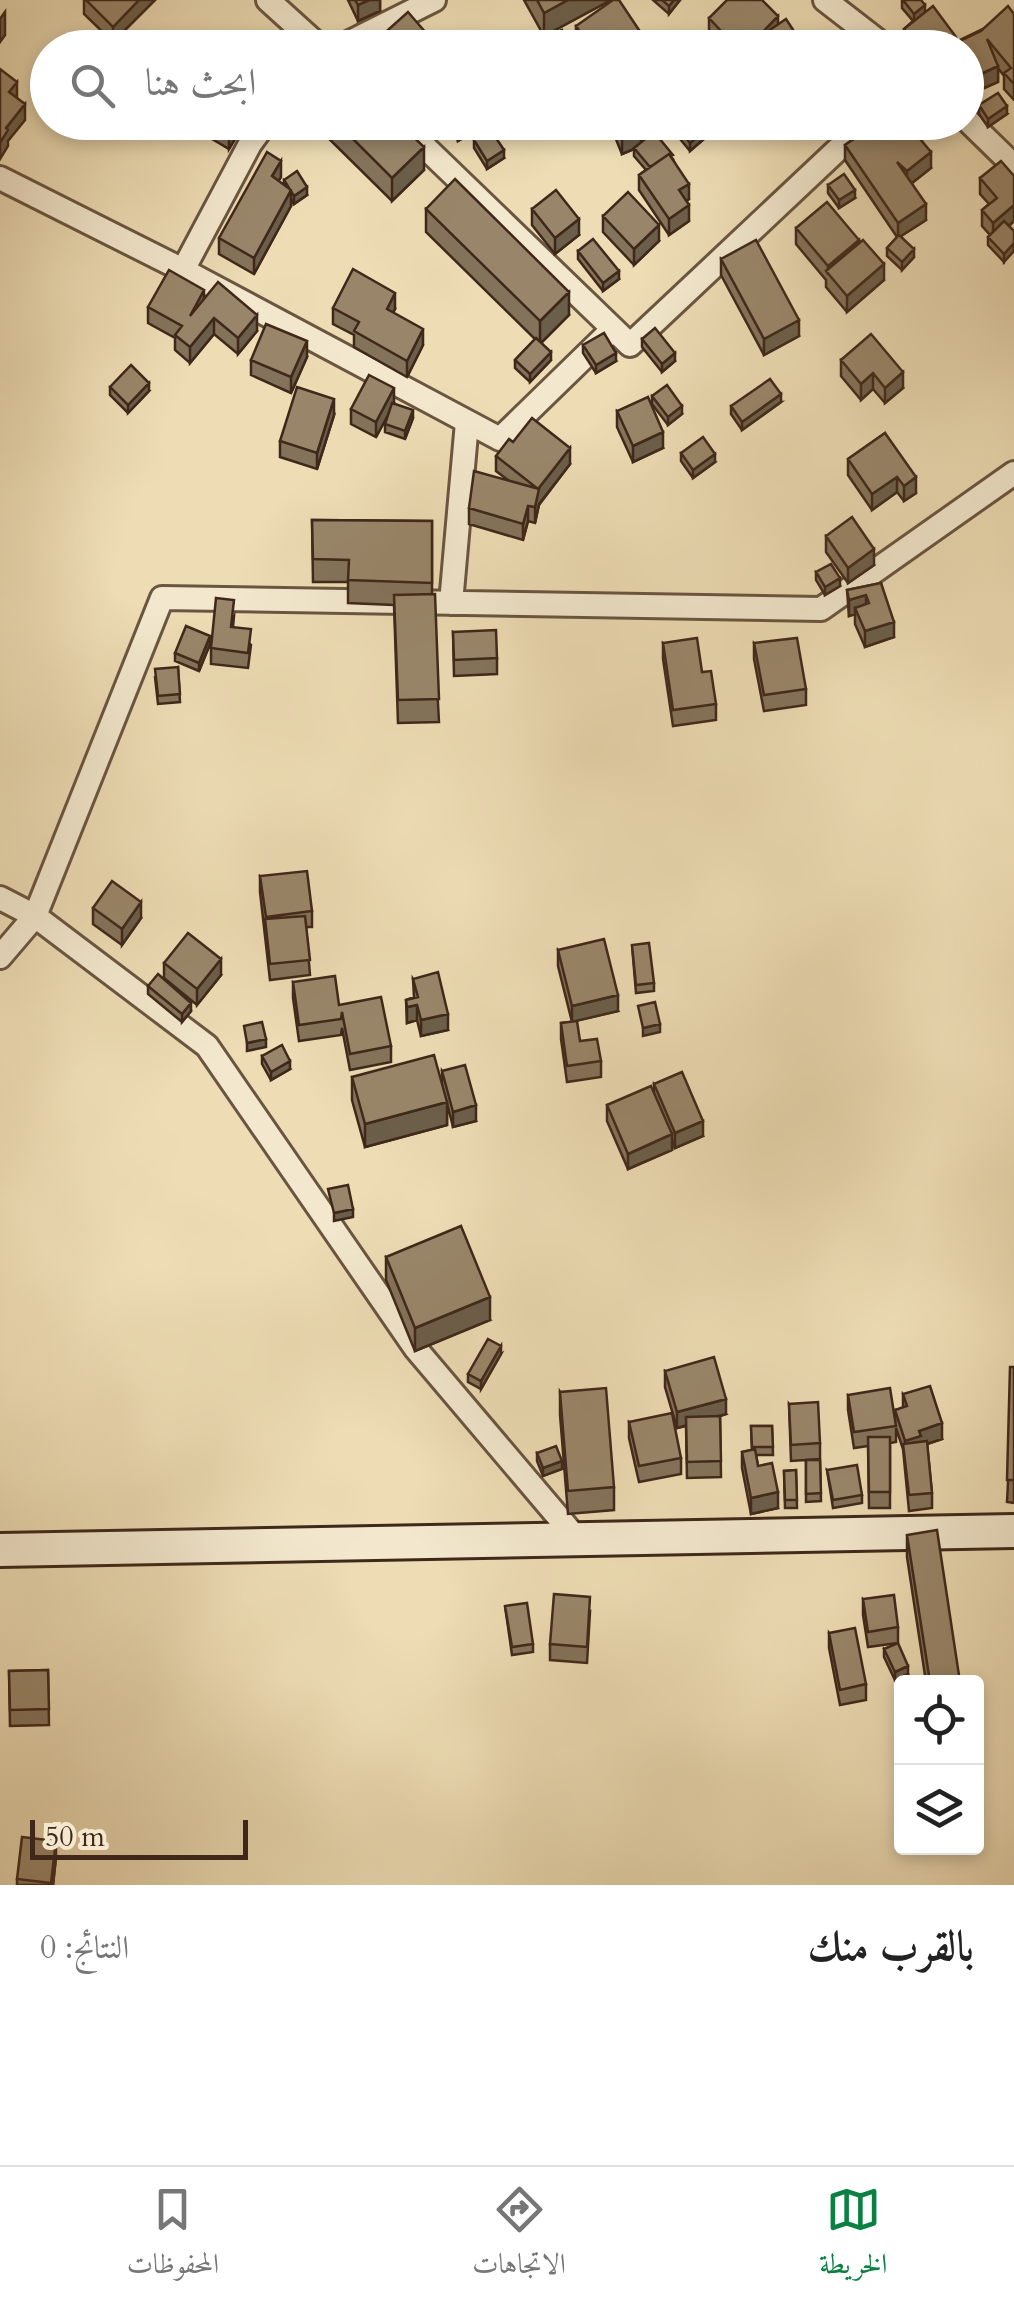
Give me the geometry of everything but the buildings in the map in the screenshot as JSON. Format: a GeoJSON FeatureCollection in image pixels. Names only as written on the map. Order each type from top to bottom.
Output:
{"type":"FeatureCollection","features":[{"type":"Feature","properties":{"kind":"street"},"geometry":{"type":"LineString","coordinates":[[268,0],[301,30]]}},
{"type":"Feature","properties":{"kind":"street"},"geometry":{"type":"LineString","coordinates":[[374,30],[434,0]]}},
{"type":"Feature","properties":{"kind":"street"},"geometry":{"type":"LineString","coordinates":[[825,0],[864,30]]}},
{"type":"Feature","properties":{"kind":"street"},"geometry":{"type":"LineString","coordinates":[[984,137],[1014,166]]}},
{"type":"Feature","properties":{"kind":"street"},"geometry":{"type":"LineString","coordinates":[[183,270],[253,140]]}},
{"type":"Feature","properties":{"kind":"street"},"geometry":{"type":"LineString","coordinates":[[418,140],[630,345],[848,140]]}},
{"type":"Feature","properties":{"kind":"street"},"geometry":{"type":"LineString","coordinates":[[0,178],[183,270],[500,439],[613,329]]}},
{"type":"Feature","properties":{"kind":"street"},"geometry":{"type":"LineString","coordinates":[[451,603],[467,422]]}},
{"type":"Feature","properties":{"kind":"street"},"geometry":{"type":"LineString","coordinates":[[0,957],[36,916],[162,598],[821,609],[1014,473]]}},
{"type":"Feature","properties":{"kind":"street"},"geometry":{"type":"LineString","coordinates":[[0,898],[36,916],[207,1046],[416,1349],[577,1539]]}},
{"type":"Feature","properties":{"kind":"street"},"geometry":{"type":"LineString","coordinates":[[0,1550],[1014,1531]]}}]}
